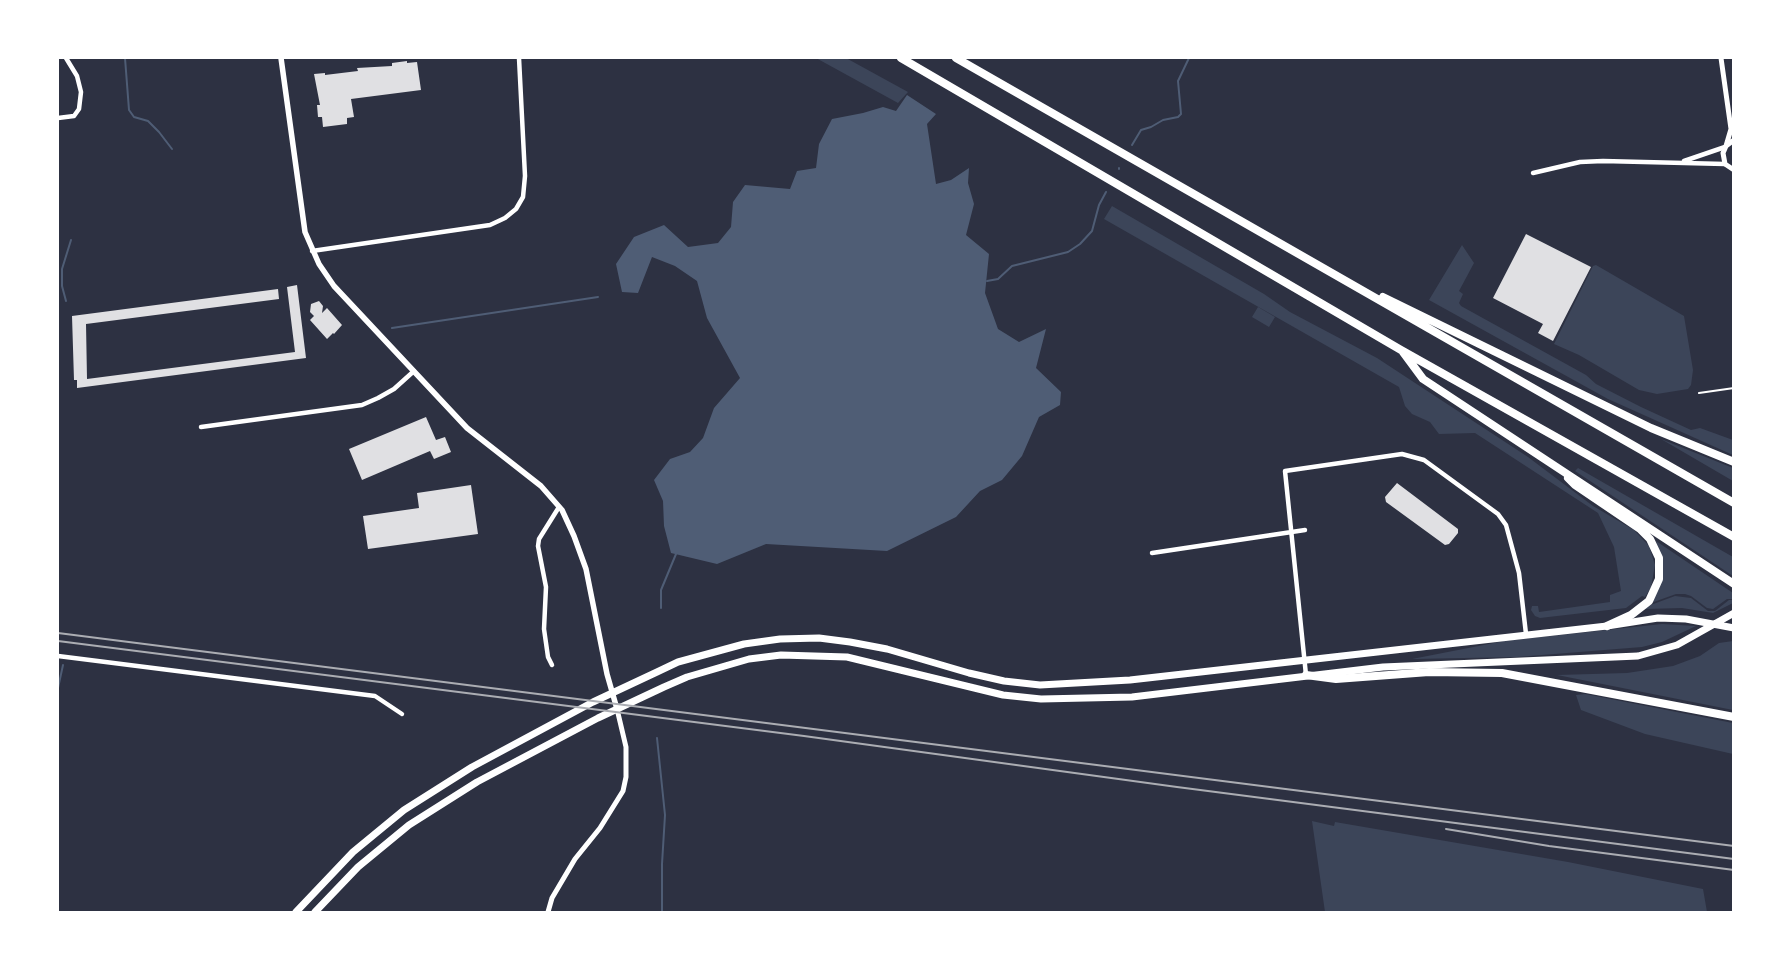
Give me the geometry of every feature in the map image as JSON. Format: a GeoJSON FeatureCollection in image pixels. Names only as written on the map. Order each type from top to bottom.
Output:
{"type":"FeatureCollection","features":[{"type":"Feature","properties":{"kind":"highway"},"geometry":{"type":"LineString","coordinates":[[901,58],[1401,350],[1734,537]]}},
{"type":"Feature","properties":{"kind":"highway"},"geometry":{"type":"LineString","coordinates":[[956,58],[1734,503]]}},
{"type":"Feature","properties":{"kind":"highway"},"geometry":{"type":"LineString","coordinates":[[1313,263],[1651,428],[1734,462]]}},
{"type":"Feature","properties":{"kind":"highway"},"geometry":{"type":"LineString","coordinates":[[1401,350],[1423,379],[1734,584]]}},
{"type":"Feature","properties":{"kind":"highway"},"geometry":{"type":"LineString","coordinates":[[1560,470],[1574,485],[1645,534],[1659,558],[1659,579],[1649,601],[1631,615],[1607,626]]}},
{"type":"Feature","properties":{"kind":"highway"},"geometry":{"type":"LineString","coordinates":[[315,912],[358,867],[409,825],[477,782],[616,709],[664,687],[718,667],[749,659],[782,655],[847,658],[1003,696],[1041,699],[1132,697],[1306,675],[1429,664],[1627,658],[1651,654],[1677,645],[1734,613]]}},
{"type":"Feature","properties":{"kind":"highway"},"geometry":{"type":"LineString","coordinates":[[296,912],[353,852],[404,810],[472,767],[612,693],[657,672],[712,652],[780,639],[819,638],[887,649],[977,675],[1040,685],[1130,680],[1669,618],[1734,628]]}},
{"type":"Feature","properties":{"kind":"highway"},"geometry":{"type":"LineString","coordinates":[[1306,675],[1336,680],[1429,672],[1502,673],[1734,717]]}},
{"type":"Feature","properties":{"kind":"main road"},"geometry":{"type":"LineString","coordinates":[[281,58],[305,232],[312,250],[324,273],[334,286],[467,428],[541,486],[559,507],[574,536],[586,569],[616,709]]}},
{"type":"Feature","properties":{"kind":"street"},"geometry":{"type":"LineString","coordinates":[[58,118],[74,116],[79,109],[81,92],[77,76],[66,58]]}},
{"type":"Feature","properties":{"kind":"street"},"geometry":{"type":"LineString","coordinates":[[312,250],[490,225],[505,218],[516,209],[524,197],[525,176],[520,58]]}},
{"type":"Feature","properties":{"kind":"street"},"geometry":{"type":"LineString","coordinates":[[1722,58],[1730,129],[1723,158],[1725,164]]}},
{"type":"Feature","properties":{"kind":"street"},"geometry":{"type":"LineString","coordinates":[[1728,103],[1734,117]]}},
{"type":"Feature","properties":{"kind":"street"},"geometry":{"type":"LineString","coordinates":[[1678,162],[1725,147],[1734,140]]}},
{"type":"Feature","properties":{"kind":"street"},"geometry":{"type":"LineString","coordinates":[[1533,174],[1580,162],[1725,164],[1734,170]]}},
{"type":"Feature","properties":{"kind":"street"},"geometry":{"type":"LineString","coordinates":[[201,427],[362,405],[394,389],[414,371]]}},
{"type":"Feature","properties":{"kind":"street"},"geometry":{"type":"LineString","coordinates":[[1306,675],[1285,471],[1402,454],[1419,457],[1486,504],[1498,514],[1506,525],[1519,573],[1526,634]]}},
{"type":"Feature","properties":{"kind":"street"},"geometry":{"type":"LineString","coordinates":[[552,666],[548,657],[544,629],[546,587],[538,546],[539,538],[559,507]]}},
{"type":"Feature","properties":{"kind":"street"},"geometry":{"type":"LineString","coordinates":[[1152,553],[1305,530]]}},
{"type":"Feature","properties":{"kind":"street"},"geometry":{"type":"LineString","coordinates":[[58,656],[375,696],[402,714]]}},
{"type":"Feature","properties":{"kind":"street"},"geometry":{"type":"LineString","coordinates":[[548,912],[552,898],[575,860],[600,828],[622,791],[626,764],[622,726],[616,709]]}},
{"type":"Feature","properties":{"kind":"lane"},"geometry":{"type":"LineString","coordinates":[[1699,393],[1734,388]]}},
{"type":"Feature","properties":{"kind":"shaded area"},"geometry":{"type":"Polygon","coordinates":[[[816,58],[846,58],[908,92],[898,103],[816,58]]]}},
{"type":"Feature","properties":{"kind":"shaded area"},"geometry":{"type":"Polygon","coordinates":[[[907,95],[936,114],[927,124],[936,184],[951,180],[969,168],[968,183],[974,204],[966,235],[989,254],[985,293],[998,329],[1019,342],[1046,329],[1036,368],[1061,392],[1060,405],[1039,417],[1022,456],[1002,480],[980,491],[956,517],[887,551],[766,544],[717,564],[671,553],[664,526],[663,501],[654,480],[670,459],[690,452],[703,438],[714,408],[740,378],[707,318],[697,281],[675,266],[652,257],[638,293],[622,292],[616,264],[634,237],[664,225],[688,247],[718,243],[731,227],[733,202],[745,185],[790,189],[797,171],[816,168],[819,144],[832,119],[883,107],[896,111],[907,95]]]}},
{"type":"Feature","properties":{"kind":"shaded area"},"geometry":{"type":"Polygon","coordinates":[[[1112,206],[1264,294],[1290,312],[1377,358],[1528,457],[1593,506],[1634,530],[1649,546],[1655,565],[1651,587],[1645,597],[1642,596],[1626,608],[1540,618],[1535,616],[1531,610],[1532,606],[1538,606],[1539,612],[1610,602],[1610,595],[1621,591],[1614,547],[1598,513],[1475,433],[1439,434],[1430,422],[1412,414],[1405,406],[1399,387],[1104,219],[1112,206]]]}},
{"type":"Feature","properties":{"kind":"shaded area"},"geometry":{"type":"Polygon","coordinates":[[[1462,245],[1474,263],[1459,291],[1463,294],[1459,303],[1461,306],[1586,375],[1596,384],[1641,407],[1691,430],[1700,428],[1733,440],[1733,455],[1608,399],[1429,300],[1462,245]]]}},
{"type":"Feature","properties":{"kind":"shaded area"},"geometry":{"type":"Polygon","coordinates":[[[1596,265],[1684,316],[1693,370],[1691,385],[1688,389],[1657,394],[1639,390],[1579,355],[1554,344],[1593,266],[1596,265]]]}},
{"type":"Feature","properties":{"kind":"shaded area"},"geometry":{"type":"Polygon","coordinates":[[[1258,307],[1275,317],[1269,327],[1252,317],[1258,307]]]}},
{"type":"Feature","properties":{"kind":"shaded area"},"geometry":{"type":"Polygon","coordinates":[[[1661,439],[1733,468],[1733,481],[1661,439]]]}},
{"type":"Feature","properties":{"kind":"shaded area"},"geometry":{"type":"Polygon","coordinates":[[[1578,468],[1733,557],[1733,576],[1575,471],[1578,468]]]}},
{"type":"Feature","properties":{"kind":"shaded area"},"geometry":{"type":"Polygon","coordinates":[[[1656,541],[1733,593],[1733,599],[1727,599],[1713,609],[1707,608],[1691,596],[1685,594],[1676,594],[1651,603],[1657,592],[1663,563],[1656,541]]]}},
{"type":"Feature","properties":{"kind":"shaded area"},"geometry":{"type":"Polygon","coordinates":[[[1675,596],[1691,598],[1708,611],[1715,611],[1729,600],[1733,600],[1733,603],[1713,613],[1682,608],[1645,609],[1648,606],[1675,596]]]}},
{"type":"Feature","properties":{"kind":"shaded area"},"geometry":{"type":"Polygon","coordinates":[[[1662,624],[1696,626],[1662,642],[1642,647],[1517,657],[1412,659],[1504,641],[1662,624]]]}},
{"type":"Feature","properties":{"kind":"shaded area"},"geometry":{"type":"Polygon","coordinates":[[[1733,641],[1733,710],[1557,675],[1627,673],[1673,666],[1700,656],[1719,643],[1733,641]]]}},
{"type":"Feature","properties":{"kind":"shaded area"},"geometry":{"type":"Polygon","coordinates":[[[1585,694],[1733,723],[1733,754],[1645,734],[1581,710],[1576,695],[1585,694]]]}},
{"type":"Feature","properties":{"kind":"shaded area"},"geometry":{"type":"Polygon","coordinates":[[[1312,821],[1334,826],[1335,822],[1568,862],[1703,889],[1707,912],[1325,912],[1312,821]]]}},
{"type":"Feature","properties":{"kind":"building"},"geometry":{"type":"Polygon","coordinates":[[[407,61],[407,63],[417,62],[421,90],[351,99],[354,117],[347,118],[347,124],[323,127],[322,117],[318,117],[317,105],[320,105],[314,74],[325,73],[325,75],[358,71],[357,68],[392,66],[392,63],[407,61]]]}},
{"type":"Feature","properties":{"kind":"building"},"geometry":{"type":"Polygon","coordinates":[[[1526,234],[1591,267],[1553,341],[1538,333],[1543,324],[1493,298],[1526,234]]]}},
{"type":"Feature","properties":{"kind":"building"},"geometry":{"type":"Polygon","coordinates":[[[297,285],[306,358],[77,388],[77,380],[74,380],[72,316],[278,289],[279,299],[86,324],[87,379],[295,352],[287,287],[297,285]]]}},
{"type":"Feature","properties":{"kind":"building"},"geometry":{"type":"Polygon","coordinates":[[[319,301],[323,306],[322,313],[327,308],[342,325],[327,339],[310,320],[314,316],[310,312],[311,304],[319,301]]]}},
{"type":"Feature","properties":{"kind":"building"},"geometry":{"type":"Polygon","coordinates":[[[426,417],[436,440],[445,437],[451,452],[434,459],[430,451],[362,480],[349,449],[426,417]]]}},
{"type":"Feature","properties":{"kind":"building"},"geometry":{"type":"Polygon","coordinates":[[[1397,483],[1458,529],[1458,533],[1449,544],[1445,545],[1386,502],[1385,497],[1397,483]]]}},
{"type":"Feature","properties":{"kind":"building"},"geometry":{"type":"Polygon","coordinates":[[[471,485],[478,534],[368,549],[363,516],[419,508],[417,493],[471,485]]]}},
{"type":"Feature","properties":{"kind":"waterway"},"geometry":{"type":"LineString","coordinates":[[125,58],[129,110],[134,117],[148,121],[172,149]]}},
{"type":"Feature","properties":{"kind":"waterway"},"geometry":{"type":"LineString","coordinates":[[1132,145],[1141,130],[1163,120],[1178,117],[1181,114],[1178,81],[1189,58]]}},
{"type":"Feature","properties":{"kind":"waterway"},"geometry":{"type":"LineString","coordinates":[[987,281],[998,279],[1012,266],[1068,252],[1080,244],[1092,231],[1099,205],[1106,192]]}},
{"type":"Feature","properties":{"kind":"waterway"},"geometry":{"type":"LineString","coordinates":[[66,301],[62,286],[62,269],[71,240]]}},
{"type":"Feature","properties":{"kind":"waterway"},"geometry":{"type":"LineString","coordinates":[[392,328],[598,297]]}},
{"type":"Feature","properties":{"kind":"waterway"},"geometry":{"type":"LineString","coordinates":[[661,608],[661,590],[676,554]]}},
{"type":"Feature","properties":{"kind":"waterway"},"geometry":{"type":"LineString","coordinates":[[58,688],[63,665]]}},
{"type":"Feature","properties":{"kind":"waterway"},"geometry":{"type":"LineString","coordinates":[[657,738],[665,815],[662,912]]}},
{"type":"Feature","properties":{"kind":"railway"},"geometry":{"type":"LineString","coordinates":[[58,633],[1734,846]]}},
{"type":"Feature","properties":{"kind":"railway"},"geometry":{"type":"LineString","coordinates":[[58,641],[804,736],[1177,787],[1734,859]]}},
{"type":"Feature","properties":{"kind":"railway"},"geometry":{"type":"LineString","coordinates":[[1446,829],[1549,846],[1734,870]]}}]}
